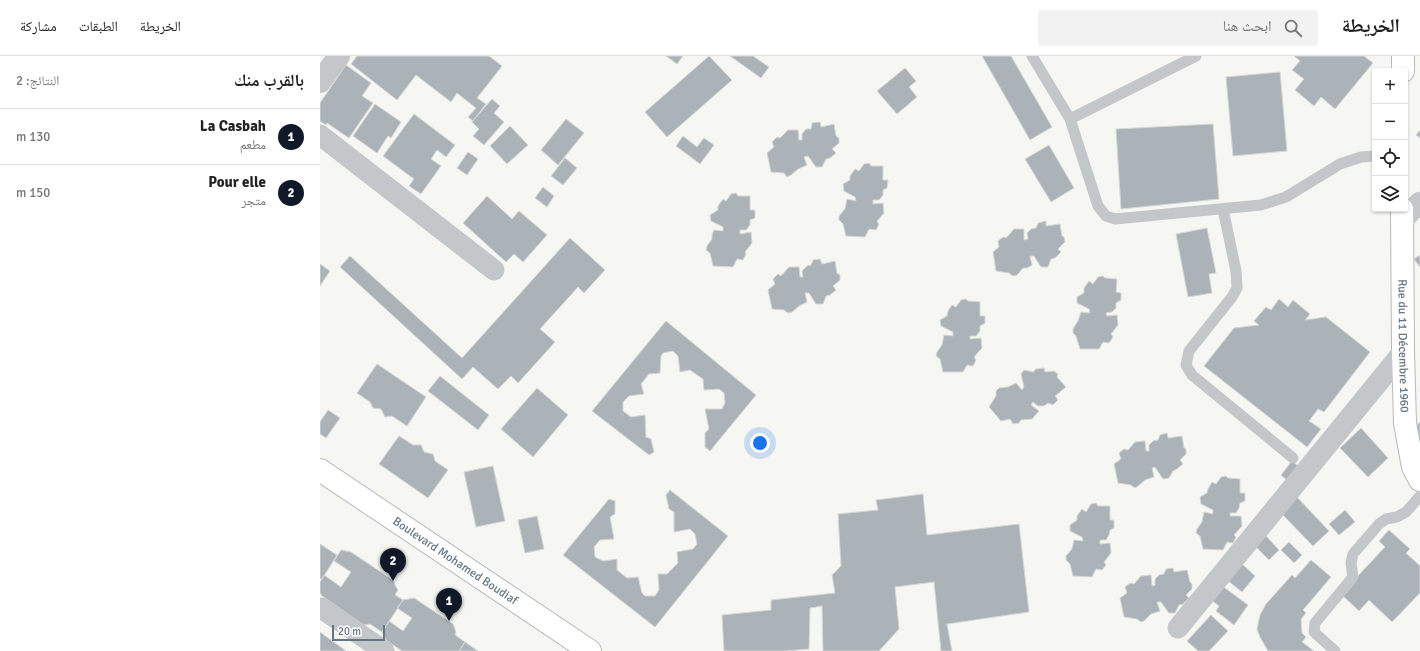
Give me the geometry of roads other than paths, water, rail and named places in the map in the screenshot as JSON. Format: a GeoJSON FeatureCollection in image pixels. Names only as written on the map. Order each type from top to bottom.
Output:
{"type":"FeatureCollection","features":[{"type":"Feature","properties":{"kind":"main road"},"geometry":{"type":"LineString","coordinates":[[1403,56],[1403,68]]}},
{"type":"Feature","properties":{"kind":"main road","name":"Rue du 11 Décembre 1960"},"geometry":{"type":"LineString","coordinates":[[1402,215],[1405,423],[1413,467],[1420,480]]}},
{"type":"Feature","properties":{"kind":"main road","name":"Boulevard Mohamed Boudiaf"},"geometry":{"type":"LineString","coordinates":[[320,470],[590,651]]}},
{"type":"Feature","properties":{"kind":"street"},"geometry":{"type":"LineString","coordinates":[[320,82],[340,56]]}},
{"type":"Feature","properties":{"kind":"street"},"geometry":{"type":"LineString","coordinates":[[320,135],[494,270]]}},
{"type":"Feature","properties":{"kind":"street"},"geometry":{"type":"LineString","coordinates":[[1402,215],[1420,202]]}},
{"type":"Feature","properties":{"kind":"street"},"geometry":{"type":"LineString","coordinates":[[1178,628],[1403,352]]}},
{"type":"Feature","properties":{"kind":"street"},"geometry":{"type":"LineString","coordinates":[[321,608],[384,651]]}},
{"type":"Feature","properties":{"kind":"lane"},"geometry":{"type":"LineString","coordinates":[[1032,56],[1070,119],[1098,206],[1106,216],[1115,219],[1261,205],[1286,197],[1340,164],[1361,157],[1372,156]]}},
{"type":"Feature","properties":{"kind":"lane"},"geometry":{"type":"LineString","coordinates":[[1070,119],[1196,56]]}},
{"type":"Feature","properties":{"kind":"lane"},"geometry":{"type":"LineString","coordinates":[[1224,209],[1236,271],[1237,288],[1232,297],[1189,351],[1186,365],[1192,375],[1293,458]]}},
{"type":"Feature","properties":{"kind":"lane"},"geometry":{"type":"LineString","coordinates":[[1335,651],[1314,632],[1315,623],[1353,577],[1351,563],[1353,554],[1379,524],[1386,519],[1397,517],[1406,512],[1420,496]]}},
{"type":"Feature","properties":{"kind":"place","name":"Pour elle"},"geometry":{"type":"Point","coordinates":[393,581]}},
{"type":"Feature","properties":{"kind":"place","name":"La Casbah"},"geometry":{"type":"Point","coordinates":[449,621]}}]}
